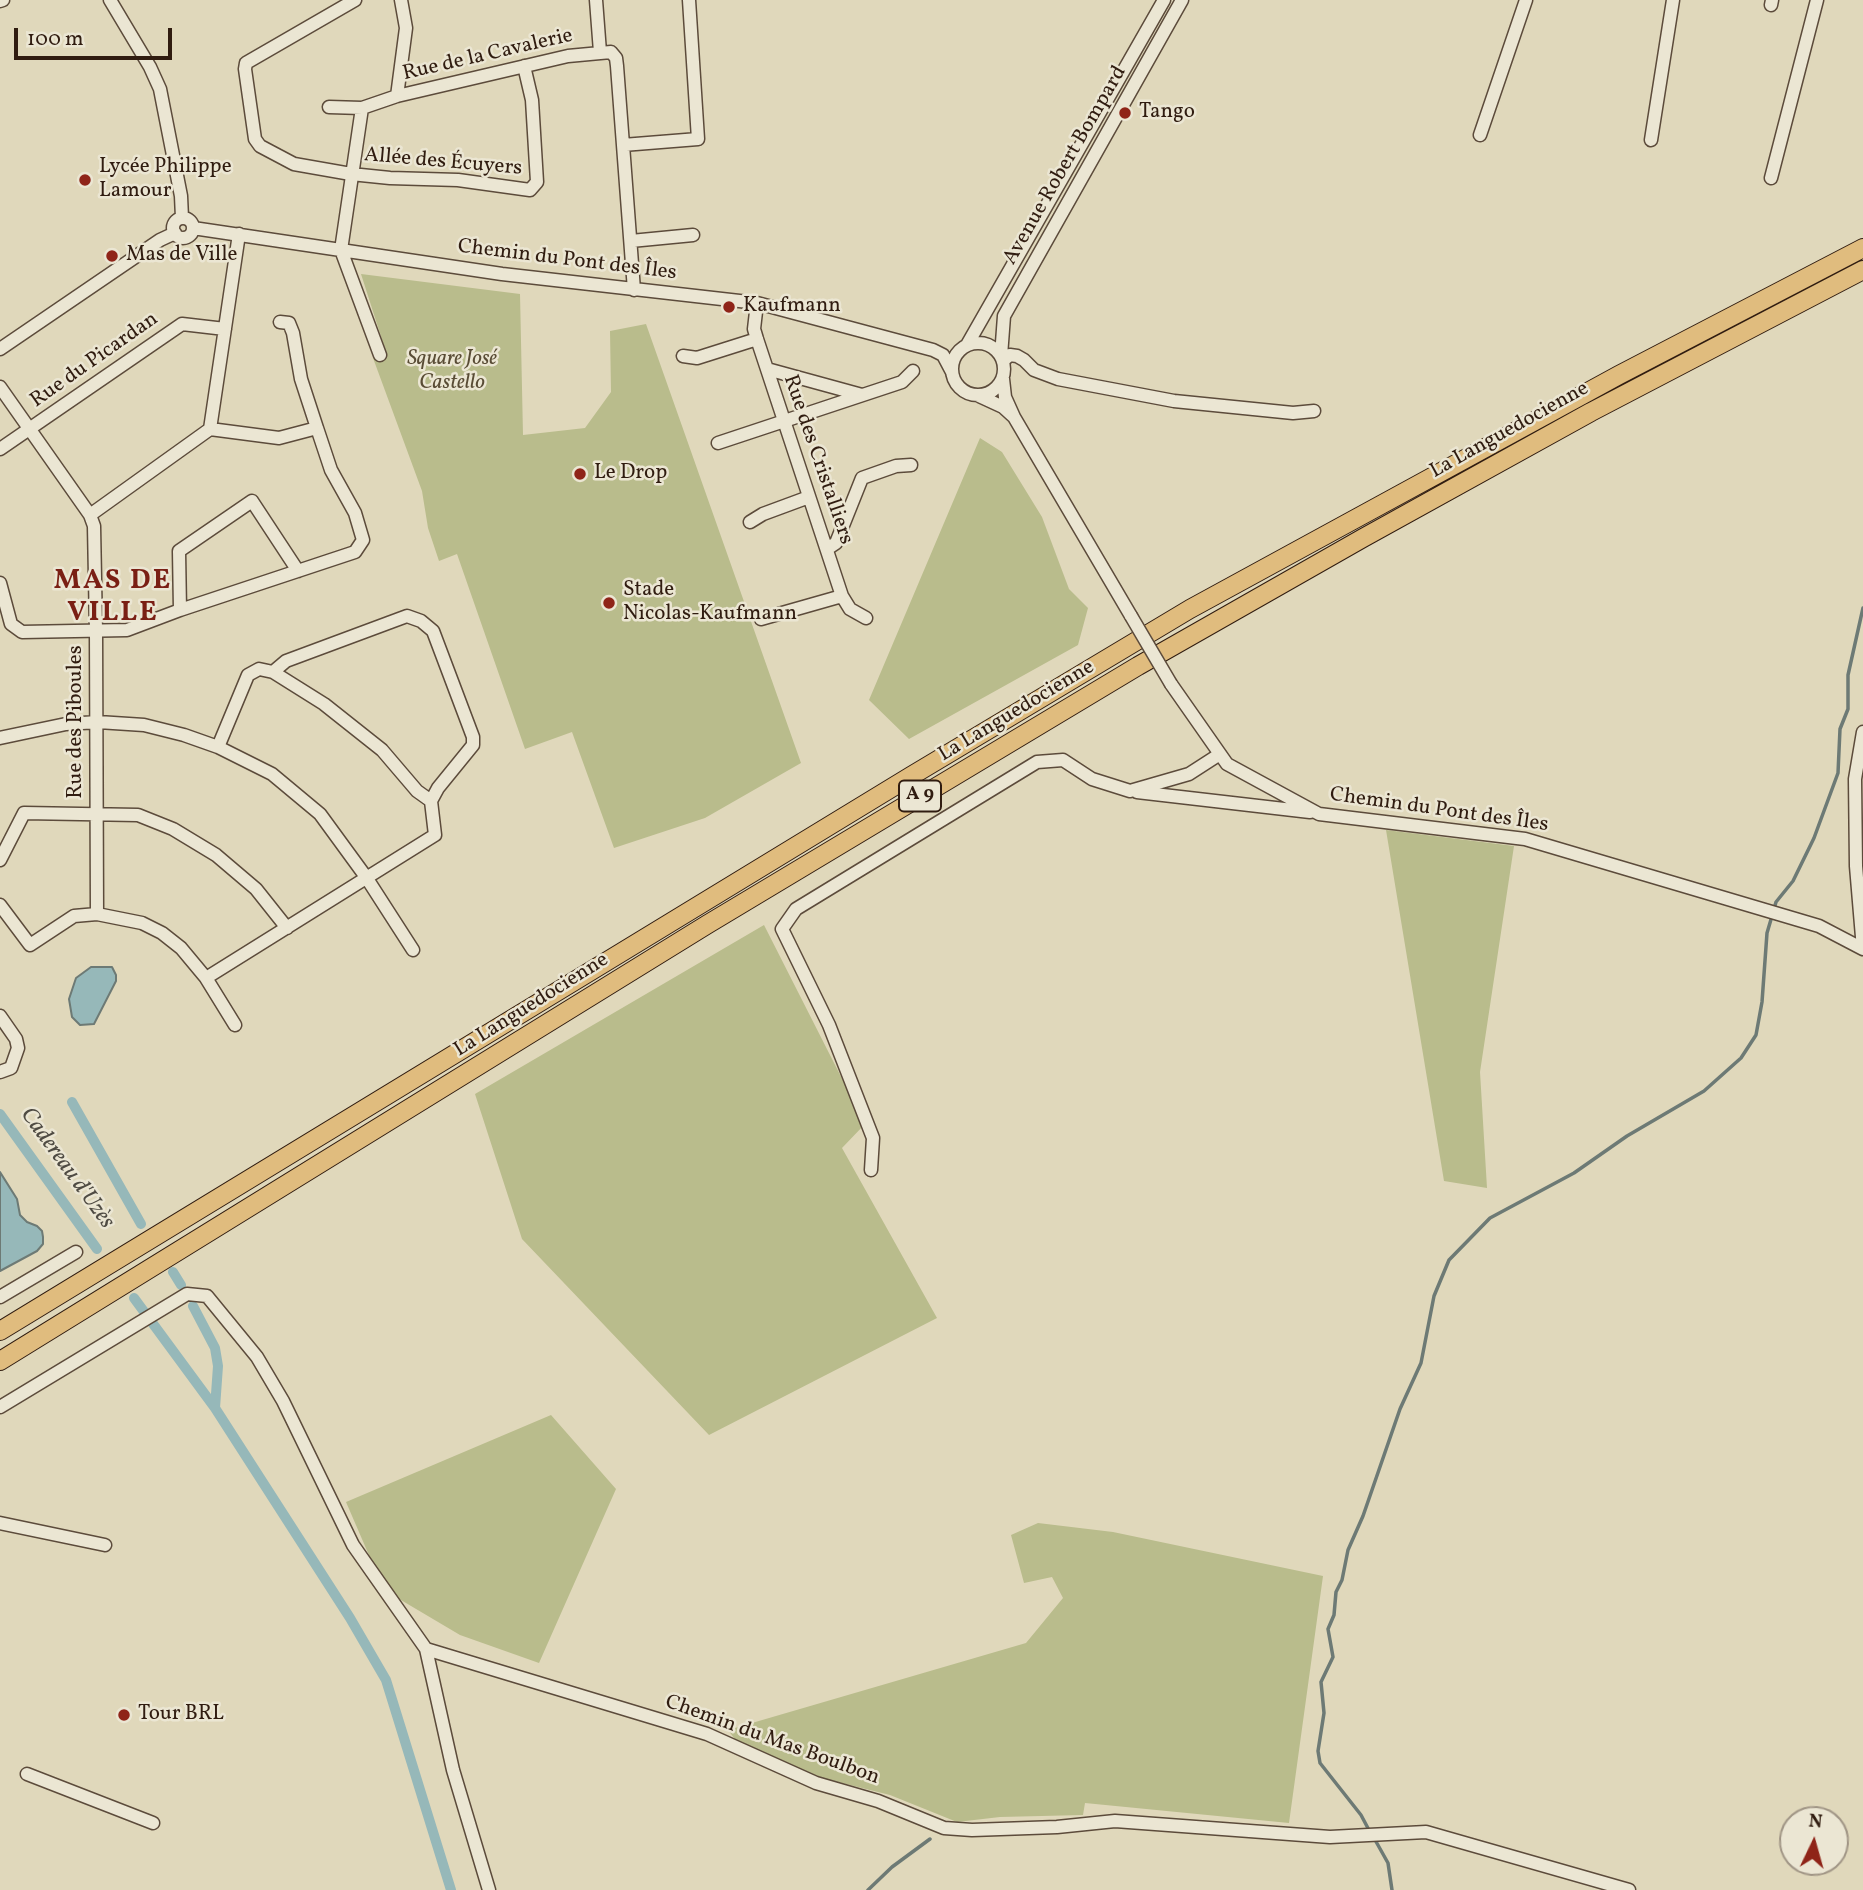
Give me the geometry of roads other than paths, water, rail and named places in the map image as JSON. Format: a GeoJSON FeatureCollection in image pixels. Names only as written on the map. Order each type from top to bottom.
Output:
{"type":"FeatureCollection","features":[{"type":"Feature","properties":{"kind":"highway","name":"La Languedocienne"},"geometry":{"type":"LineString","coordinates":[[0,1331],[863,804],[1190,609],[1619,375],[1863,248]]}},
{"type":"Feature","properties":{"kind":"highway","name":"La Languedocienne"},"geometry":{"type":"LineString","coordinates":[[0,1361],[731,910],[1138,666],[1591,412],[1863,270]]}},
{"type":"Feature","properties":{"kind":"street"},"geometry":{"type":"LineString","coordinates":[[110,0],[160,89],[181,196],[182,218]]}},
{"type":"Feature","properties":{"kind":"street"},"geometry":{"type":"LineString","coordinates":[[351,174],[294,164],[260,146],[252,126],[245,69],[246,63],[355,0]]}},
{"type":"Feature","properties":{"kind":"street"},"geometry":{"type":"LineString","coordinates":[[397,96],[405,28],[401,0]]}},
{"type":"Feature","properties":{"kind":"street"},"geometry":{"type":"LineString","coordinates":[[596,0],[600,52]]}},
{"type":"Feature","properties":{"kind":"street"},"geometry":{"type":"LineString","coordinates":[[624,145],[698,139],[689,0]]}},
{"type":"Feature","properties":{"kind":"street","name":"Avenue Robert Bompard"},"geometry":{"type":"LineString","coordinates":[[966,346],[1164,0]]}},
{"type":"Feature","properties":{"kind":"street","name":"Avenue Robert Bompard"},"geometry":{"type":"LineString","coordinates":[[1002,358],[1004,316],[1182,0]]}},
{"type":"Feature","properties":{"kind":"street"},"geometry":{"type":"LineString","coordinates":[[1480,135],[1526,0]]}},
{"type":"Feature","properties":{"kind":"street"},"geometry":{"type":"LineString","coordinates":[[1651,140],[1673,0]]}},
{"type":"Feature","properties":{"kind":"street"},"geometry":{"type":"LineString","coordinates":[[1771,178],[1817,0]]}},
{"type":"Feature","properties":{"kind":"street","name":"Rue de la Cavalerie"},"geometry":{"type":"LineString","coordinates":[[362,108],[397,96],[568,56],[611,52],[616,58],[634,290]]}},
{"type":"Feature","properties":{"kind":"street","name":"Allée des Écuyers"},"geometry":{"type":"LineString","coordinates":[[351,174],[458,180],[530,190],[537,182],[531,100],[524,66]]}},
{"type":"Feature","properties":{"kind":"street"},"geometry":{"type":"LineString","coordinates":[[329,107],[362,108],[341,250],[380,355]]}},
{"type":"Feature","properties":{"kind":"street"},"geometry":{"type":"LineString","coordinates":[[175,233],[175,222],[182,218],[189,220],[193,228]]}},
{"type":"Feature","properties":{"kind":"street","name":"Chemin du Pont des Îles"},"geometry":{"type":"LineString","coordinates":[[0,349],[160,240],[175,233],[184,238],[193,228],[634,290],[757,303],[933,350],[966,346]]}},
{"type":"Feature","properties":{"kind":"street"},"geometry":{"type":"LineString","coordinates":[[210,429],[239,234]]}},
{"type":"Feature","properties":{"kind":"street"},"geometry":{"type":"LineString","coordinates":[[631,241],[692,235]]}},
{"type":"Feature","properties":{"kind":"street","name":"Rue des Cristalliers"},"geometry":{"type":"LineString","coordinates":[[757,303],[754,329],[842,596],[850,609],[866,618]]}},
{"type":"Feature","properties":{"kind":"street"},"geometry":{"type":"LineString","coordinates":[[0,583],[11,624],[22,632],[127,630],[355,552],[363,540],[355,513],[331,470],[301,379],[293,333],[289,323],[280,322]]}},
{"type":"Feature","properties":{"kind":"street","name":"Rue du Picardan"},"geometry":{"type":"LineString","coordinates":[[0,449],[182,324],[225,329]]}},
{"type":"Feature","properties":{"kind":"street"},"geometry":{"type":"LineString","coordinates":[[683,356],[697,358],[757,339]]}},
{"type":"Feature","properties":{"kind":"street"},"geometry":{"type":"LineString","coordinates":[[977,342],[997,349],[1002,358],[1005,397],[1014,418],[1003,407],[959,388],[953,379],[954,357],[966,346],[977,342]]}},
{"type":"Feature","properties":{"kind":"street"},"geometry":{"type":"LineString","coordinates":[[933,350],[943,355],[952,372]]}},
{"type":"Feature","properties":{"kind":"street"},"geometry":{"type":"LineString","coordinates":[[1002,358],[1017,356],[1034,370],[1058,379],[1174,401],[1293,413],[1314,411]]}},
{"type":"Feature","properties":{"kind":"street"},"geometry":{"type":"LineString","coordinates":[[767,369],[863,395]]}},
{"type":"Feature","properties":{"kind":"street"},"geometry":{"type":"LineString","coordinates":[[718,443],[902,382],[913,371]]}},
{"type":"Feature","properties":{"kind":"street"},"geometry":{"type":"LineString","coordinates":[[976,395],[990,393],[1003,379]]}},
{"type":"Feature","properties":{"kind":"street"},"geometry":{"type":"LineString","coordinates":[[0,387],[90,515],[210,429],[279,438],[317,428]]}},
{"type":"Feature","properties":{"kind":"street","name":"Chemin du Pont des Îles"},"geometry":{"type":"LineString","coordinates":[[1014,418],[1171,684],[1227,764],[1319,814],[1525,839],[1819,926],[1863,949]]}},
{"type":"Feature","properties":{"kind":"street"},"geometry":{"type":"LineString","coordinates":[[827,549],[836,543],[862,478],[896,466],[911,465]]}},
{"type":"Feature","properties":{"kind":"street"},"geometry":{"type":"LineString","coordinates":[[750,522],[763,514],[809,497]]}},
{"type":"Feature","properties":{"kind":"street"},"geometry":{"type":"LineString","coordinates":[[180,610],[179,551],[252,501],[298,570]]}},
{"type":"Feature","properties":{"kind":"street","name":"Rue des Piboules"},"geometry":{"type":"LineString","coordinates":[[90,515],[94,526],[98,722],[97,914]]}},
{"type":"Feature","properties":{"kind":"street"},"geometry":{"type":"LineString","coordinates":[[761,619],[842,596]]}},
{"type":"Feature","properties":{"kind":"street"},"geometry":{"type":"LineString","coordinates":[[206,978],[435,835],[431,801],[438,788],[473,745],[473,737],[433,631],[421,621],[407,616],[285,661],[273,672]]}},
{"type":"Feature","properties":{"kind":"street"},"geometry":{"type":"LineString","coordinates":[[218,747],[248,675],[259,670],[273,672],[324,704],[382,750],[417,791],[431,801]]}},
{"type":"Feature","properties":{"kind":"street"},"geometry":{"type":"LineString","coordinates":[[0,738],[45,727],[98,722],[144,725],[218,747],[272,774],[320,814],[366,877],[413,950]]}},
{"type":"Feature","properties":{"kind":"street"},"geometry":{"type":"LineString","coordinates":[[1863,733],[1855,779],[1856,866],[1863,949]]}},
{"type":"Feature","properties":{"kind":"street"},"geometry":{"type":"LineString","coordinates":[[1130,791],[1189,774],[1220,754]]}},
{"type":"Feature","properties":{"kind":"street"},"geometry":{"type":"LineString","coordinates":[[872,1170],[873,1138],[829,1025],[782,929],[796,909],[1037,762],[1063,760],[1092,779],[1130,791],[1319,814]]}},
{"type":"Feature","properties":{"kind":"street","name":"Rue des Piboules"},"geometry":{"type":"LineString","coordinates":[[0,860],[24,813],[97,813]]}},
{"type":"Feature","properties":{"kind":"street"},"geometry":{"type":"LineString","coordinates":[[97,813],[138,815],[173,829],[216,855],[256,890],[287,928]]}},
{"type":"Feature","properties":{"kind":"street"},"geometry":{"type":"LineString","coordinates":[[0,905],[30,945],[74,916],[97,914],[142,923],[162,933],[181,948],[206,978],[234,1025]]}},
{"type":"Feature","properties":{"kind":"street"},"geometry":{"type":"LineString","coordinates":[[0,1016],[16,1039],[18,1048],[6,1070]]}},
{"type":"Feature","properties":{"kind":"street"},"geometry":{"type":"LineString","coordinates":[[0,1297],[76,1252]]}},
{"type":"Feature","properties":{"kind":"street"},"geometry":{"type":"LineString","coordinates":[[0,1407],[187,1294],[207,1296],[257,1357],[283,1401],[353,1545],[426,1648],[453,1770],[489,1890]]}},
{"type":"Feature","properties":{"kind":"street"},"geometry":{"type":"LineString","coordinates":[[0,1522],[105,1545]]}},
{"type":"Feature","properties":{"kind":"street","name":"Chemin du Mas Boulbon"},"geometry":{"type":"LineString","coordinates":[[426,1648],[707,1734],[816,1783],[878,1801],[944,1828],[972,1830],[1056,1827],[1115,1821],[1329,1837],[1426,1832],[1629,1890]]}},
{"type":"Feature","properties":{"kind":"street"},"geometry":{"type":"LineString","coordinates":[[27,1774],[153,1823]]}},
{"type":"Feature","properties":{"kind":"water"},"geometry":{"type":"Polygon","coordinates":[[[91,967],[112,967],[116,981],[94,1024],[80,1025],[72,1017],[69,999],[76,978],[91,967]]]}},
{"type":"Feature","properties":{"kind":"water"},"geometry":{"type":"Polygon","coordinates":[[[0,1172],[17,1199],[20,1215],[42,1231],[43,1244],[37,1251],[0,1271],[0,1172]]]}},
{"type":"Feature","properties":{"kind":"waterway"},"geometry":{"type":"LineString","coordinates":[[1774,909],[1776,902],[1793,881],[1814,838],[1838,773],[1840,729],[1848,709],[1848,675],[1863,608]]}},
{"type":"Feature","properties":{"kind":"waterway"},"geometry":{"type":"LineString","coordinates":[[1370,1832],[1361,1815],[1320,1763],[1318,1751],[1324,1713],[1321,1682],[1333,1657],[1328,1629],[1334,1615],[1336,1592],[1342,1580],[1348,1550],[1363,1516],[1400,1409],[1421,1363],[1434,1296],[1449,1260],[1490,1218],[1574,1173],[1627,1136],[1704,1091],[1741,1058],[1756,1035],[1762,1002],[1767,933],[1772,916]]}},
{"type":"Feature","properties":{"kind":"waterway"},"geometry":{"type":"LineString","coordinates":[[72,1102],[141,1224]]}},
{"type":"Feature","properties":{"kind":"waterway","name":"Cadereau d'Uzès"},"geometry":{"type":"LineString","coordinates":[[0,1114],[97,1249]]}},
{"type":"Feature","properties":{"kind":"waterway"},"geometry":{"type":"LineString","coordinates":[[173,1272],[181,1285]]}},
{"type":"Feature","properties":{"kind":"waterway"},"geometry":{"type":"LineString","coordinates":[[134,1298],[215,1408],[350,1618],[386,1680],[451,1890]]}},
{"type":"Feature","properties":{"kind":"waterway"},"geometry":{"type":"LineString","coordinates":[[193,1306],[215,1348],[218,1366],[215,1408]]}},
{"type":"Feature","properties":{"kind":"waterway"},"geometry":{"type":"LineString","coordinates":[[1374,1838],[1388,1863],[1392,1890]]}},
{"type":"Feature","properties":{"kind":"waterway"},"geometry":{"type":"LineString","coordinates":[[868,1890],[892,1867],[930,1839]]}},
{"type":"Feature","properties":{"kind":"place","name":"Tango"},"geometry":{"type":"Point","coordinates":[1125,113]}},
{"type":"Feature","properties":{"kind":"place","name":"Lycée Philippe Lamour"},"geometry":{"type":"Point","coordinates":[85,180]}},
{"type":"Feature","properties":{"kind":"place","name":"Mas de Ville"},"geometry":{"type":"Point","coordinates":[112,256]}},
{"type":"Feature","properties":{"kind":"place","name":"Kaufmann"},"geometry":{"type":"Point","coordinates":[729,307]}},
{"type":"Feature","properties":{"kind":"place","name":"Le Drop"},"geometry":{"type":"Point","coordinates":[580,474]}},
{"type":"Feature","properties":{"kind":"place","name":"Stade Nicolas-Kaufmann"},"geometry":{"type":"Point","coordinates":[609,603]}},
{"type":"Feature","properties":{"kind":"place","name":"Tour BRL"},"geometry":{"type":"Point","coordinates":[124,1715]}},
{"type":"Feature","properties":{"kind":"district","name":"MAS DE VILLE"},"geometry":{"type":"Point","coordinates":[113,599]}},
{"type":"Feature","properties":{"kind":"park label","name":"Square José Castello"},"geometry":{"type":"Point","coordinates":[452,372]}}]}
